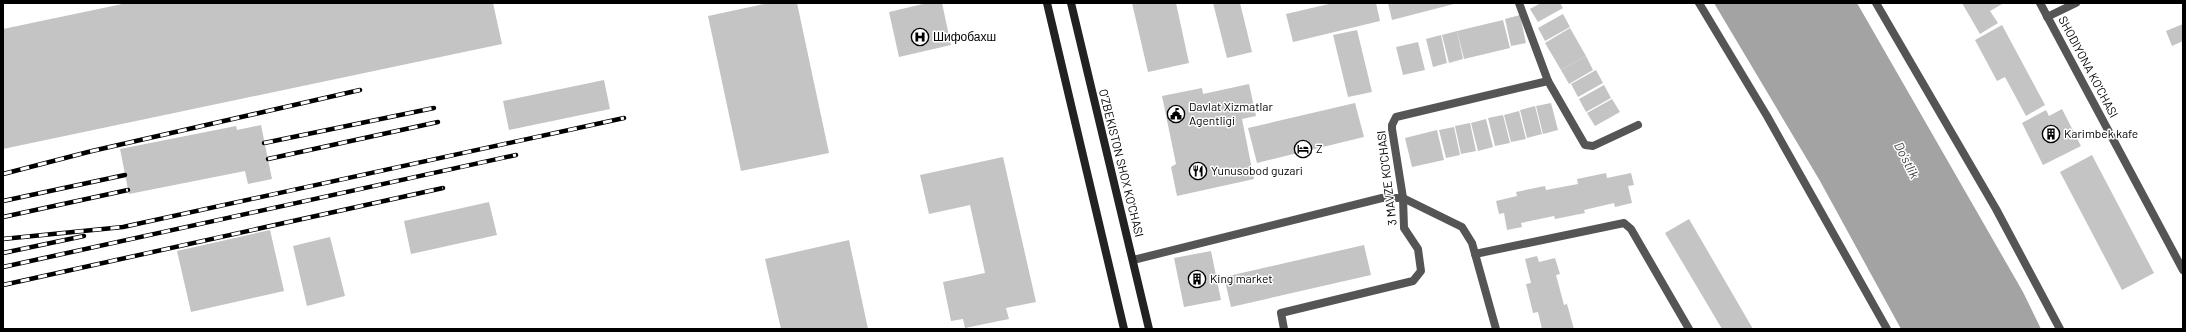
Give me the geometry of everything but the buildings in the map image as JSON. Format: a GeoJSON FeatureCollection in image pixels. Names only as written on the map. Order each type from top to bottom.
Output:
{"type":"FeatureCollection","features":[{"type":"Feature","properties":{"kind":"main road"},"geometry":{"type":"LineString","coordinates":[[1046,3],[1124,329]]}},
{"type":"Feature","properties":{"kind":"main road","name":"O'ZBEKISTON SHOX KO'CHASI"},"geometry":{"type":"LineString","coordinates":[[1071,3],[1133,260],[1148,329]]}},
{"type":"Feature","properties":{"kind":"street"},"geometry":{"type":"LineString","coordinates":[[1519,3],[1548,81],[1585,145],[1593,146],[1638,125]]}},
{"type":"Feature","properties":{"kind":"street"},"geometry":{"type":"LineString","coordinates":[[1700,3],[1767,116],[1887,329]]}},
{"type":"Feature","properties":{"kind":"street"},"geometry":{"type":"LineString","coordinates":[[1876,3],[1996,209],[2060,329]]}},
{"type":"Feature","properties":{"kind":"street","name":"SHODIYONA KO'CHASI"},"geometry":{"type":"LineString","coordinates":[[2040,3],[2183,270]]}},
{"type":"Feature","properties":{"kind":"street"},"geometry":{"type":"LineString","coordinates":[[2047,18],[2076,3]]}},
{"type":"Feature","properties":{"kind":"street","name":"3 MAVZE KO'CHASI"},"geometry":{"type":"LineString","coordinates":[[1284,329],[1280,313],[1413,281],[1421,271],[1418,249],[1404,228],[1403,198],[1392,129],[1393,121],[1396,118],[1548,81]]}},
{"type":"Feature","properties":{"kind":"street"},"geometry":{"type":"LineString","coordinates":[[1133,260],[1382,198],[1403,198],[1462,227],[1469,237],[1475,254],[1496,329]]}},
{"type":"Feature","properties":{"kind":"street"},"geometry":{"type":"LineString","coordinates":[[1475,254],[1624,223],[1631,229],[1689,329]]}},
{"type":"Feature","properties":{"kind":"water","name":"Do'stlik"},"geometry":{"type":"Polygon","coordinates":[[[1714,3],[1857,3],[2023,292],[2041,329],[1901,329],[1820,181],[1714,3]]]}},
{"type":"Feature","properties":{"kind":"railway"},"geometry":{"type":"LineString","coordinates":[[3,174],[92,151],[360,90]]}},
{"type":"Feature","properties":{"kind":"railway"},"geometry":{"type":"LineString","coordinates":[[264,143],[434,108]]}},
{"type":"Feature","properties":{"kind":"railway"},"geometry":{"type":"LineString","coordinates":[[3,239],[123,227],[624,118]]}},
{"type":"Feature","properties":{"kind":"railway"},"geometry":{"type":"LineString","coordinates":[[268,159],[438,122]]}},
{"type":"Feature","properties":{"kind":"railway"},"geometry":{"type":"LineString","coordinates":[[3,267],[516,155]]}},
{"type":"Feature","properties":{"kind":"railway"},"geometry":{"type":"LineString","coordinates":[[3,201],[125,175]]}},
{"type":"Feature","properties":{"kind":"railway"},"geometry":{"type":"LineString","coordinates":[[3,285],[443,188]]}},
{"type":"Feature","properties":{"kind":"railway"},"geometry":{"type":"LineString","coordinates":[[3,217],[128,190]]}},
{"type":"Feature","properties":{"kind":"railway"},"geometry":{"type":"LineString","coordinates":[[3,253],[84,236]]}},
{"type":"Feature","properties":{"kind":"place","name":"Шифобахш"},"geometry":{"type":"Point","coordinates":[920,37]}},
{"type":"Feature","properties":{"kind":"place","name":"Davlat Xizmatlar Agentligi"},"geometry":{"type":"Point","coordinates":[1176,114]}},
{"type":"Feature","properties":{"kind":"place","name":"Karimbek kafe"},"geometry":{"type":"Point","coordinates":[2051,134]}},
{"type":"Feature","properties":{"kind":"place","name":"Z"},"geometry":{"type":"Point","coordinates":[1303,149]}},
{"type":"Feature","properties":{"kind":"place","name":"Yunusobod guzari"},"geometry":{"type":"Point","coordinates":[1198,171]}},
{"type":"Feature","properties":{"kind":"place","name":"King market"},"geometry":{"type":"Point","coordinates":[1197,279]}}]}
